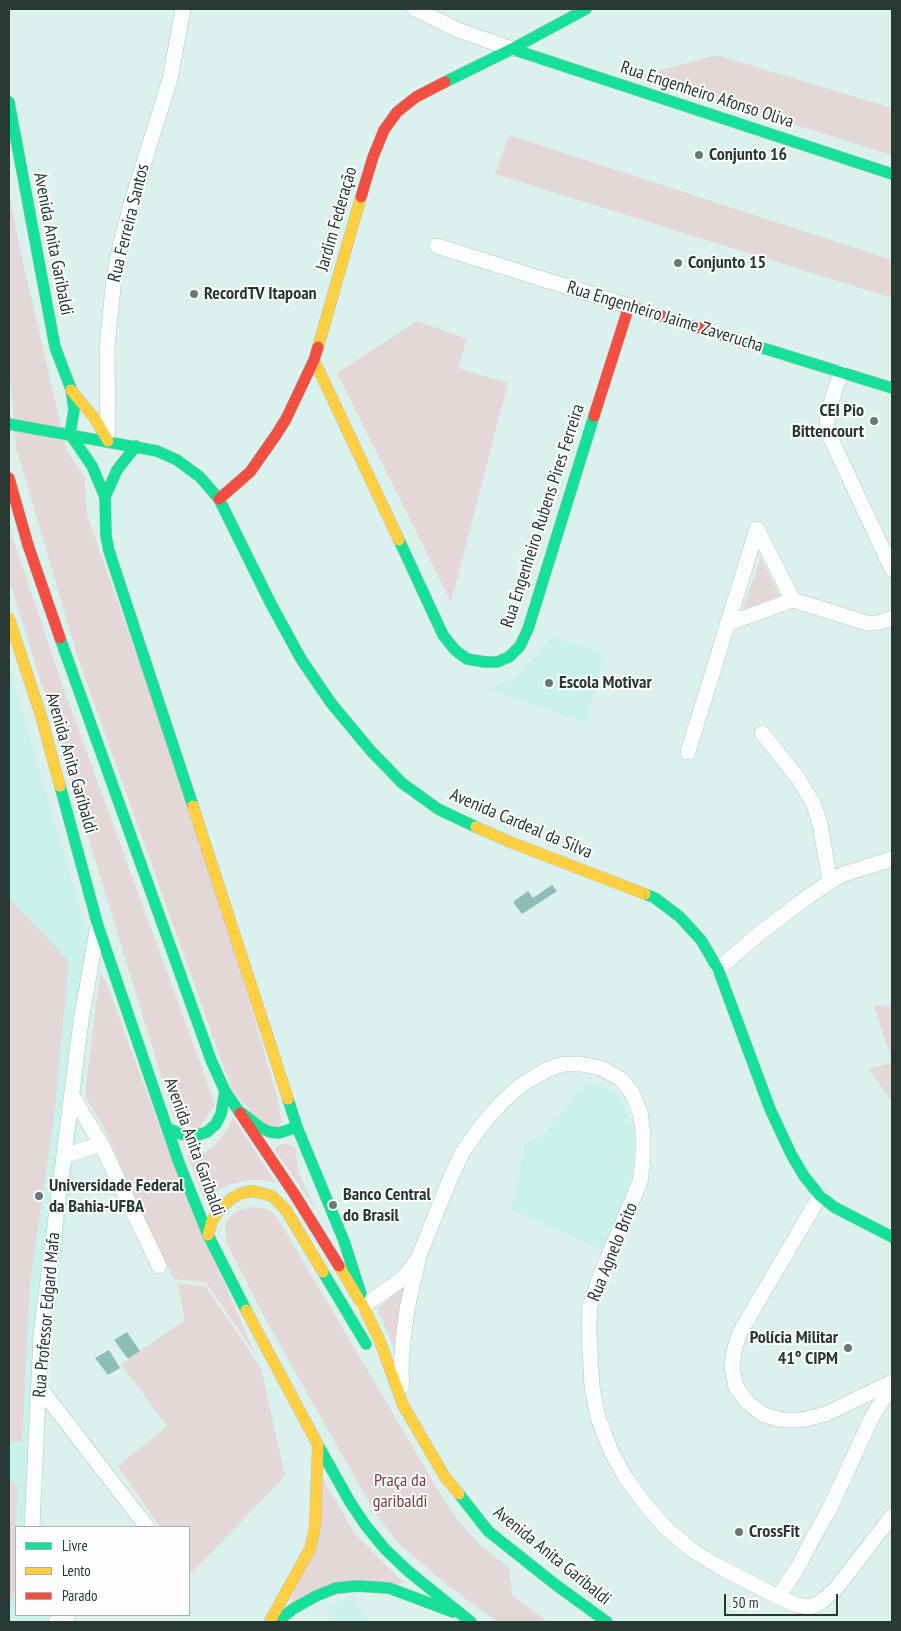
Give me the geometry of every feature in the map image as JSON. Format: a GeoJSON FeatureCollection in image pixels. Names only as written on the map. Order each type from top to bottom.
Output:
{"type":"FeatureCollection","features":[{"type":"Feature","properties":{"kind":"main road","name":"Jardim Federação"},"geometry":{"type":"LineString","coordinates":[[219,499],[250,472],[276,435],[286,419],[314,360],[373,157],[384,130],[397,112],[416,97],[438,85],[512,49],[586,9]]}},
{"type":"Feature","properties":{"kind":"main road","name":"Rua Engenheiro Afonso Oliva"},"geometry":{"type":"LineString","coordinates":[[512,49],[892,174]]}},
{"type":"Feature","properties":{"kind":"main road","name":"Avenida Anita Garibaldi"},"geometry":{"type":"LineString","coordinates":[[9,102],[53,338],[71,389],[74,410],[67,434],[92,466],[105,498],[106,536],[109,551],[262,1014],[297,1127],[344,1241],[359,1282],[363,1306]]}},
{"type":"Feature","properties":{"kind":"main road","name":"Rua Engenheiro Rubens Pires Ferreira"},"geometry":{"type":"LineString","coordinates":[[314,360],[443,635],[455,650],[467,659],[497,662],[509,657],[520,646],[528,630],[629,306]]}},
{"type":"Feature","properties":{"kind":"main road","name":"Rua Engenheiro Jaime Zaverucha"},"geometry":{"type":"LineString","coordinates":[[629,306],[892,388]]}},
{"type":"Feature","properties":{"kind":"main road","name":"Avenida Anita Garibaldi"},"geometry":{"type":"LineString","coordinates":[[71,389],[95,419],[108,441]]}},
{"type":"Feature","properties":{"kind":"main road","name":"Avenida Cardeal da Silva"},"geometry":{"type":"LineString","coordinates":[[9,424],[136,446],[157,451],[177,460],[200,477],[219,499],[271,604],[301,659],[331,703],[371,751],[402,783],[438,809],[469,824],[510,842],[655,898],[680,917],[701,940],[718,969],[779,1131],[800,1168],[820,1196],[834,1207],[892,1237]]}},
{"type":"Feature","properties":{"kind":"main road","name":"Avenida Anita Garibaldi"},"geometry":{"type":"LineString","coordinates":[[105,498],[117,470],[136,446]]}},
{"type":"Feature","properties":{"kind":"main road","name":"Avenida Anita Garibaldi"},"geometry":{"type":"LineString","coordinates":[[9,478],[28,545],[49,608],[211,1060],[225,1091],[311,1218],[363,1306],[379,1338],[403,1405],[445,1477],[488,1531],[607,1622]]}},
{"type":"Feature","properties":{"kind":"main road","name":"Avenida Anita Garibaldi"},"geometry":{"type":"LineString","coordinates":[[9,618],[25,672],[41,716],[98,926],[179,1164],[208,1235],[318,1445],[350,1502],[366,1526],[385,1549],[408,1571],[466,1619]]}},
{"type":"Feature","properties":{"kind":"main road"},"geometry":{"type":"LineString","coordinates":[[9,638],[25,672]]}},
{"type":"Feature","properties":{"kind":"main road"},"geometry":{"type":"LineString","coordinates":[[167,1128],[181,1134],[195,1136],[207,1132],[216,1124],[221,1114],[225,1091]]}},
{"type":"Feature","properties":{"kind":"main road","name":"Avenida Anita Garibaldi"},"geometry":{"type":"LineString","coordinates":[[238,1110],[261,1128],[270,1132],[279,1134],[297,1127]]}},
{"type":"Feature","properties":{"kind":"main road"},"geometry":{"type":"LineString","coordinates":[[208,1235],[212,1221],[219,1210],[232,1198],[242,1193],[263,1192],[278,1201],[286,1210],[403,1405]]}},
{"type":"Feature","properties":{"kind":"main road"},"geometry":{"type":"LineString","coordinates":[[270,1622],[310,1549],[315,1527],[318,1445]]}},
{"type":"Feature","properties":{"kind":"main road"},"geometry":{"type":"LineString","coordinates":[[277,1622],[293,1609],[316,1596],[336,1588],[357,1586],[396,1590],[466,1619]]}},
{"type":"Feature","properties":{"kind":"street","name":"Rua Ferreira Santos"},"geometry":{"type":"LineString","coordinates":[[108,441],[107,346],[114,278],[133,198],[170,79],[184,9]]}},
{"type":"Feature","properties":{"kind":"street"},"geometry":{"type":"LineString","coordinates":[[415,9],[458,30],[512,49]]}},
{"type":"Feature","properties":{"kind":"street","name":"Rua Engenheiro Jaime Zaverucha"},"geometry":{"type":"LineString","coordinates":[[437,246],[629,306]]}},
{"type":"Feature","properties":{"kind":"street"},"geometry":{"type":"LineString","coordinates":[[841,372],[826,424],[892,569]]}},
{"type":"Feature","properties":{"kind":"street"},"geometry":{"type":"LineString","coordinates":[[688,752],[757,530],[793,600]]}},
{"type":"Feature","properties":{"kind":"street"},"geometry":{"type":"LineString","coordinates":[[727,624],[793,600],[867,623],[877,623],[892,618]]}},
{"type":"Feature","properties":{"kind":"street"},"geometry":{"type":"LineString","coordinates":[[762,733],[798,778],[814,805],[820,824],[830,882]]}},
{"type":"Feature","properties":{"kind":"street"},"geometry":{"type":"LineString","coordinates":[[718,969],[768,928],[830,882],[844,874],[892,860]]}},
{"type":"Feature","properties":{"kind":"street","name":"Rua Professor Edgard Mafa"},"geometry":{"type":"LineString","coordinates":[[32,1526],[41,1336],[73,1097],[81,1021],[98,926]]}},
{"type":"Feature","properties":{"kind":"street","name":"Rua Agnelo Brito"},"geometry":{"type":"LineString","coordinates":[[403,1405],[401,1370],[407,1309],[420,1256],[462,1153],[481,1126],[501,1103],[521,1085],[548,1069],[564,1064],[581,1064],[601,1068],[621,1078],[632,1093],[640,1112],[643,1134],[643,1159],[640,1182],[601,1274],[590,1306],[589,1358],[598,1418],[611,1451],[625,1477],[666,1528],[692,1550],[716,1565],[797,1605],[810,1606],[818,1604],[834,1591],[892,1516]]}},
{"type":"Feature","properties":{"kind":"street"},"geometry":{"type":"LineString","coordinates":[[73,1097],[101,1144],[159,1266]]}},
{"type":"Feature","properties":{"kind":"street"},"geometry":{"type":"LineString","coordinates":[[64,1156],[101,1144]]}},
{"type":"Feature","properties":{"kind":"street"},"geometry":{"type":"LineString","coordinates":[[820,1196],[740,1332],[734,1351],[732,1368],[736,1387],[748,1403],[764,1415],[782,1420],[802,1420],[826,1414],[892,1384]]}},
{"type":"Feature","properties":{"kind":"street","name":"Rua Agnelo Brito"},"geometry":{"type":"LineString","coordinates":[[363,1306],[406,1275],[420,1256]]}},
{"type":"Feature","properties":{"kind":"street"},"geometry":{"type":"LineString","coordinates":[[778,1597],[798,1567],[829,1510],[872,1417],[892,1384]]}},
{"type":"Feature","properties":{"kind":"street"},"geometry":{"type":"LineString","coordinates":[[40,1388],[146,1526]]}},
{"type":"Feature","properties":{"kind":"shaded area","name":"Escola Motivar"},"geometry":{"type":"Polygon","coordinates":[[[552,637],[605,653],[586,723],[488,689],[516,678],[552,637]]]}},
{"type":"Feature","properties":{"kind":"shaded area","name":"Universidade Federal da Bahia-UFBA"},"geometry":{"type":"Polygon","coordinates":[[[9,664],[97,965],[41,1428],[39,1526],[15,1526],[15,1616],[46,1616],[49,1622],[9,1622],[9,664]]]}},
{"type":"Feature","properties":{"kind":"shaded area"},"geometry":{"type":"Polygon","coordinates":[[[552,885],[557,891],[522,914],[513,902],[528,891],[533,898],[552,885]]]}},
{"type":"Feature","properties":{"kind":"shaded area"},"geometry":{"type":"Polygon","coordinates":[[[585,1082],[614,1091],[626,1109],[636,1141],[629,1192],[603,1251],[511,1209],[525,1143],[545,1134],[585,1082]]]}},
{"type":"Feature","properties":{"kind":"shaded area"},"geometry":{"type":"Polygon","coordinates":[[[127,1332],[140,1351],[128,1359],[114,1340],[127,1332]]]}},
{"type":"Feature","properties":{"kind":"shaded area"},"geometry":{"type":"Polygon","coordinates":[[[109,1350],[120,1368],[108,1375],[95,1358],[109,1350]]]}},
{"type":"Feature","properties":{"kind":"shaded area"},"geometry":{"type":"Polygon","coordinates":[[[353,1595],[368,1622],[336,1622],[326,1608],[353,1595]]]}},
{"type":"Feature","properties":{"kind":"green space"},"geometry":{"type":"Polygon","coordinates":[[[717,55],[892,108],[892,155],[638,76],[717,55]]]}},
{"type":"Feature","properties":{"kind":"green space"},"geometry":{"type":"Polygon","coordinates":[[[509,135],[892,260],[892,298],[495,174],[509,135]]]}},
{"type":"Feature","properties":{"kind":"green space"},"geometry":{"type":"Polygon","coordinates":[[[9,193],[22,258],[67,452],[84,476],[87,515],[201,836],[277,1096],[282,1124],[269,1131],[232,1090],[77,655],[16,447],[9,363],[9,193]]]}},
{"type":"Feature","properties":{"kind":"green space"},"geometry":{"type":"Polygon","coordinates":[[[417,321],[467,339],[458,368],[508,383],[451,602],[337,373],[417,321]]]}},
{"type":"Feature","properties":{"kind":"green space"},"geometry":{"type":"Polygon","coordinates":[[[9,527],[61,681],[215,1104],[198,1130],[174,1118],[9,578],[9,527]]]}},
{"type":"Feature","properties":{"kind":"green space"},"geometry":{"type":"Polygon","coordinates":[[[761,558],[780,596],[743,609],[761,558]]]}},
{"type":"Feature","properties":{"kind":"green space"},"geometry":{"type":"Polygon","coordinates":[[[9,899],[69,962],[54,1115],[30,1285],[22,1442],[9,1441],[9,899]]]}},
{"type":"Feature","properties":{"kind":"green space"},"geometry":{"type":"Polygon","coordinates":[[[100,972],[107,984],[175,1169],[255,1354],[206,1282],[174,1279],[106,1132],[86,1098],[100,972]]]}},
{"type":"Feature","properties":{"kind":"green space"},"geometry":{"type":"Polygon","coordinates":[[[874,1005],[892,1006],[892,1062],[874,1005]]]}},
{"type":"Feature","properties":{"kind":"green space"},"geometry":{"type":"Polygon","coordinates":[[[892,1063],[892,1102],[869,1069],[892,1063]]]}},
{"type":"Feature","properties":{"kind":"green space"},"geometry":{"type":"Polygon","coordinates":[[[233,1117],[276,1183],[265,1180],[247,1180],[228,1185],[205,1200],[187,1155],[205,1152],[214,1146],[227,1130],[233,1117]]]}},
{"type":"Feature","properties":{"kind":"green space"},"geometry":{"type":"Polygon","coordinates":[[[281,1144],[291,1145],[297,1150],[295,1153],[299,1174],[317,1211],[274,1148],[281,1144]]]}},
{"type":"Feature","properties":{"kind":"green space","name":"Praça da garibaldi"},"geometry":{"type":"Polygon","coordinates":[[[252,1207],[272,1212],[280,1222],[444,1500],[479,1544],[509,1568],[512,1595],[548,1622],[497,1622],[451,1588],[398,1543],[375,1513],[267,1322],[226,1242],[225,1225],[227,1220],[238,1210],[252,1207]]]}},
{"type":"Feature","properties":{"kind":"green space"},"geometry":{"type":"Polygon","coordinates":[[[408,1282],[394,1347],[377,1309],[408,1282]]]}},
{"type":"Feature","properties":{"kind":"green space"},"geometry":{"type":"Polygon","coordinates":[[[177,1283],[206,1287],[261,1368],[285,1476],[192,1573],[190,1570],[190,1526],[159,1526],[118,1466],[167,1426],[121,1364],[185,1320],[177,1283]]]}},
{"type":"Feature","properties":{"kind":"green space"},"geometry":{"type":"Polygon","coordinates":[[[323,1479],[355,1534],[404,1583],[290,1604],[323,1479]]]}},
{"type":"Feature","properties":{"kind":"green space"},"geometry":{"type":"Polygon","coordinates":[[[9,1482],[17,1484],[15,1595],[10,1604],[9,1482]]]}},
{"type":"Feature","properties":{"kind":"traffic: fast"},"geometry":{"type":"LineString","coordinates":[[445,82],[586,9]]}},
{"type":"Feature","properties":{"kind":"traffic: fast"},"geometry":{"type":"LineString","coordinates":[[512,49],[892,174]]}},
{"type":"Feature","properties":{"kind":"traffic: fast"},"geometry":{"type":"LineString","coordinates":[[9,102],[55,347],[71,389],[74,410],[70,434],[92,466],[105,497]]}},
{"type":"Feature","properties":{"kind":"traffic: fast"},"geometry":{"type":"LineString","coordinates":[[740,341],[892,388]]}},
{"type":"Feature","properties":{"kind":"traffic: fast"},"geometry":{"type":"LineString","coordinates":[[399,540],[443,635],[455,650],[467,659],[485,662],[497,662],[509,657],[520,646],[528,629],[594,416]]}},
{"type":"Feature","properties":{"kind":"traffic: fast"},"geometry":{"type":"LineString","coordinates":[[9,424],[157,451],[177,460],[200,477],[219,499],[271,604],[301,659],[331,703],[371,751],[402,783],[438,809],[476,827]]}},
{"type":"Feature","properties":{"kind":"traffic: fast"},"geometry":{"type":"LineString","coordinates":[[136,446],[117,470],[105,497],[106,536],[109,551],[193,806]]}},
{"type":"Feature","properties":{"kind":"traffic: fast"},"geometry":{"type":"LineString","coordinates":[[60,638],[211,1060],[225,1091],[240,1113]]}},
{"type":"Feature","properties":{"kind":"traffic: fast"},"geometry":{"type":"LineString","coordinates":[[60,786],[98,926],[179,1163],[208,1235],[246,1310]]}},
{"type":"Feature","properties":{"kind":"traffic: fast"},"geometry":{"type":"LineString","coordinates":[[645,894],[655,898],[680,917],[701,940],[718,969],[770,1109],[791,1154],[804,1176],[820,1196],[834,1207],[892,1237]]}},
{"type":"Feature","properties":{"kind":"traffic: fast"},"geometry":{"type":"LineString","coordinates":[[167,1128],[181,1134],[195,1136],[207,1132],[216,1124],[221,1114],[225,1091]]}},
{"type":"Feature","properties":{"kind":"traffic: fast"},"geometry":{"type":"LineString","coordinates":[[288,1099],[297,1127],[344,1241],[361,1294]]}},
{"type":"Feature","properties":{"kind":"traffic: fast"},"geometry":{"type":"LineString","coordinates":[[242,1113],[261,1128],[270,1132],[279,1133],[297,1127]]}},
{"type":"Feature","properties":{"kind":"traffic: fast"},"geometry":{"type":"LineString","coordinates":[[323,1272],[366,1344]]}},
{"type":"Feature","properties":{"kind":"traffic: fast"},"geometry":{"type":"LineString","coordinates":[[318,1445],[350,1502],[366,1526],[385,1549],[408,1571],[471,1622]]}},
{"type":"Feature","properties":{"kind":"traffic: fast"},"geometry":{"type":"LineString","coordinates":[[459,1494],[488,1531],[556,1585],[607,1622]]}},
{"type":"Feature","properties":{"kind":"traffic: fast"},"geometry":{"type":"LineString","coordinates":[[277,1622],[293,1609],[316,1596],[336,1588],[357,1586],[389,1588],[453,1612]]}},
{"type":"Feature","properties":{"kind":"traffic: slow"},"geometry":{"type":"LineString","coordinates":[[318,347],[361,197]]}},
{"type":"Feature","properties":{"kind":"traffic: slow"},"geometry":{"type":"LineString","coordinates":[[314,360],[399,540]]}},
{"type":"Feature","properties":{"kind":"traffic: slow"},"geometry":{"type":"LineString","coordinates":[[71,390],[95,419],[108,441]]}},
{"type":"Feature","properties":{"kind":"traffic: slow"},"geometry":{"type":"LineString","coordinates":[[9,618],[41,716],[60,786]]}},
{"type":"Feature","properties":{"kind":"traffic: slow"},"geometry":{"type":"LineString","coordinates":[[193,806],[288,1099]]}},
{"type":"Feature","properties":{"kind":"traffic: slow"},"geometry":{"type":"LineString","coordinates":[[476,827],[645,894]]}},
{"type":"Feature","properties":{"kind":"traffic: slow"},"geometry":{"type":"LineString","coordinates":[[208,1235],[212,1221],[219,1210],[232,1198],[242,1193],[253,1191],[272,1196],[286,1210],[323,1272]]}},
{"type":"Feature","properties":{"kind":"traffic: slow"},"geometry":{"type":"LineString","coordinates":[[339,1266],[363,1306],[379,1339],[403,1405],[445,1477],[459,1494]]}},
{"type":"Feature","properties":{"kind":"traffic: slow"},"geometry":{"type":"LineString","coordinates":[[246,1310],[318,1445]]}},
{"type":"Feature","properties":{"kind":"traffic: slow"},"geometry":{"type":"LineString","coordinates":[[270,1621],[310,1549],[315,1527],[318,1445]]}},
{"type":"Feature","properties":{"kind":"traffic: jam"},"geometry":{"type":"LineString","coordinates":[[361,197],[373,157],[384,130],[397,112],[416,97],[445,82]]}},
{"type":"Feature","properties":{"kind":"traffic: jam"},"geometry":{"type":"LineString","coordinates":[[594,416],[629,306],[740,341]]}},
{"type":"Feature","properties":{"kind":"traffic: jam"},"geometry":{"type":"LineString","coordinates":[[219,499],[250,472],[276,435],[286,419],[314,360],[318,347]]}},
{"type":"Feature","properties":{"kind":"traffic: jam"},"geometry":{"type":"LineString","coordinates":[[9,478],[28,545],[60,638]]}},
{"type":"Feature","properties":{"kind":"traffic: jam"},"geometry":{"type":"LineString","coordinates":[[240,1113],[295,1195],[339,1266]]}},
{"type":"Feature","properties":{"kind":"place","name":"Conjunto 16"},"geometry":{"type":"Point","coordinates":[699,155]}},
{"type":"Feature","properties":{"kind":"place","name":"Conjunto 15"},"geometry":{"type":"Point","coordinates":[678,263]}},
{"type":"Feature","properties":{"kind":"place","name":"RecordTV Itapoan"},"geometry":{"type":"Point","coordinates":[194,294]}},
{"type":"Feature","properties":{"kind":"place","name":"CEI Pio Bittencourt"},"geometry":{"type":"Point","coordinates":[874,421]}},
{"type":"Feature","properties":{"kind":"place","name":"Escola Motivar"},"geometry":{"type":"Point","coordinates":[549,683]}},
{"type":"Feature","properties":{"kind":"place","name":"Universidade Federal da Bahia-UFBA"},"geometry":{"type":"Point","coordinates":[39,1196]}},
{"type":"Feature","properties":{"kind":"place","name":"Banco Central do Brasil"},"geometry":{"type":"Point","coordinates":[333,1205]}},
{"type":"Feature","properties":{"kind":"place","name":"Polícia Militar 41º CIPM"},"geometry":{"type":"Point","coordinates":[848,1348]}},
{"type":"Feature","properties":{"kind":"place","name":"CrossFit"},"geometry":{"type":"Point","coordinates":[739,1532]}}]}
